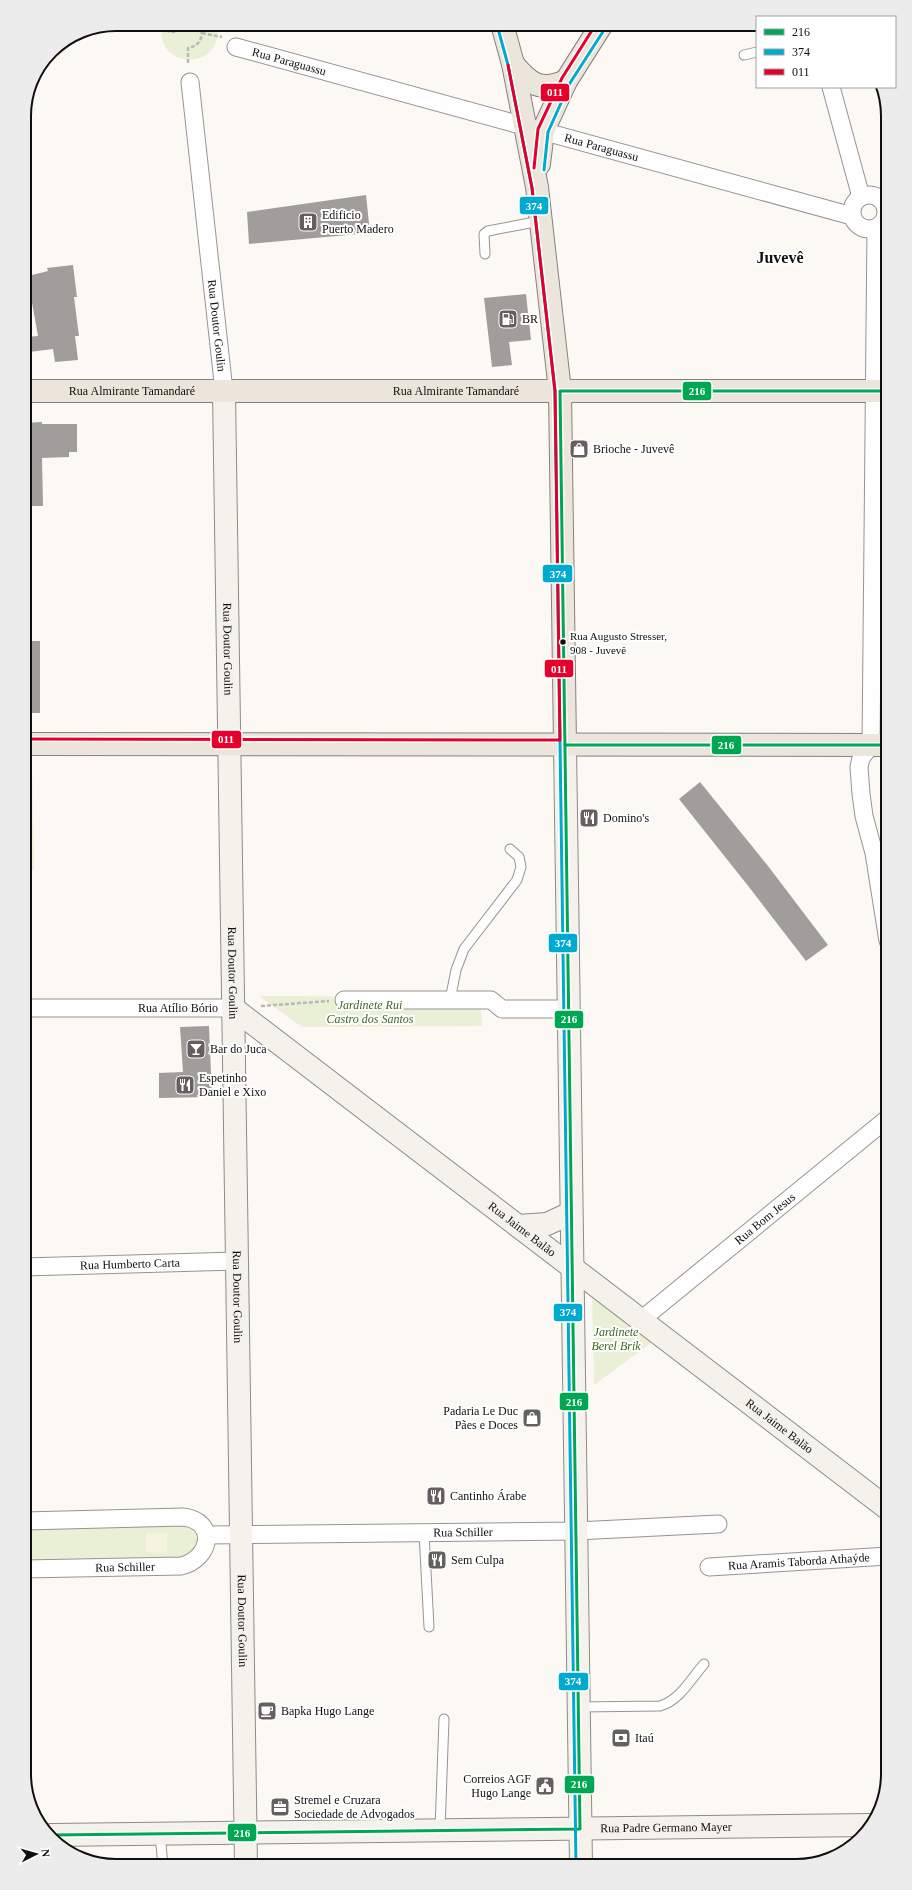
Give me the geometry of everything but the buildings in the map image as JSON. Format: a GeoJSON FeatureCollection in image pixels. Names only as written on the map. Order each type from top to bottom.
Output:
{"type":"FeatureCollection","features":[{"type":"Feature","properties":{"kind":"main road"},"geometry":{"type":"LineString","coordinates":[[504,31],[534,129],[540,221],[560,391],[565,745]]}},
{"type":"Feature","properties":{"kind":"main road"},"geometry":{"type":"LineString","coordinates":[[534,129],[566,82],[598,31]]}},
{"type":"Feature","properties":{"kind":"main road"},"geometry":{"type":"LineString","coordinates":[[513,64],[524,77],[537,86],[555,86],[566,82]]}},
{"type":"Feature","properties":{"kind":"main road","name":"Rua Almirante Tamandaré"},"geometry":{"type":"LineString","coordinates":[[31,391],[881,391]]}},
{"type":"Feature","properties":{"kind":"main road"},"geometry":{"type":"LineString","coordinates":[[31,744],[879,745]]}},
{"type":"Feature","properties":{"kind":"street","name":"Rua Paraguassu"},"geometry":{"type":"LineString","coordinates":[[229,42],[534,129],[852,216]]}},
{"type":"Feature","properties":{"kind":"street","name":"Rua Doutor Goulin"},"geometry":{"type":"LineString","coordinates":[[190,82],[224,391],[246,1859]]}},
{"type":"Feature","properties":{"kind":"street"},"geometry":{"type":"LineString","coordinates":[[831,88],[860,197]]}},
{"type":"Feature","properties":{"kind":"street"},"geometry":{"type":"LineString","coordinates":[[881,194],[860,197],[853,205],[852,216],[857,224],[866,229],[881,226]]}},
{"type":"Feature","properties":{"kind":"street"},"geometry":{"type":"LineString","coordinates":[[881,391],[879,745],[861,758],[859,767],[864,816],[874,853],[881,897]]}},
{"type":"Feature","properties":{"kind":"street"},"geometry":{"type":"LineString","coordinates":[[565,745],[581,1859]]}},
{"type":"Feature","properties":{"kind":"street"},"geometry":{"type":"LineString","coordinates":[[344,1000],[491,1000],[502,1009],[568,1009]]}},
{"type":"Feature","properties":{"kind":"street","name":"Rua Atílio Bório"},"geometry":{"type":"LineString","coordinates":[[31,1008],[233,1008]]}},
{"type":"Feature","properties":{"kind":"street","name":"Rua Jaime Balão"},"geometry":{"type":"LineString","coordinates":[[233,1008],[881,1503]]}},
{"type":"Feature","properties":{"kind":"street","name":"Rua Bom Jesus"},"geometry":{"type":"LineString","coordinates":[[642,1320],[881,1124]]}},
{"type":"Feature","properties":{"kind":"street"},"geometry":{"type":"LineString","coordinates":[[518,1226],[547,1224],[571,1213]]}},
{"type":"Feature","properties":{"kind":"street","name":"Rua Humberto Carta"},"geometry":{"type":"LineString","coordinates":[[31,1267],[237,1261]]}},
{"type":"Feature","properties":{"kind":"street"},"geometry":{"type":"LineString","coordinates":[[31,1521],[183,1517],[198,1521],[204,1528],[207,1535]]}},
{"type":"Feature","properties":{"kind":"street","name":"Rua Schiller"},"geometry":{"type":"LineString","coordinates":[[31,1569],[181,1566],[190,1564],[202,1554],[206,1545],[207,1535],[576,1531],[718,1524]]}},
{"type":"Feature","properties":{"kind":"street","name":"Rua Aramis Taborda Athaýde"},"geometry":{"type":"LineString","coordinates":[[709,1567],[881,1556]]}},
{"type":"Feature","properties":{"kind":"street","name":"Rua Padre Germano Mayer"},"geometry":{"type":"LineString","coordinates":[[57,1835],[864,1825]]}},
{"type":"Feature","properties":{"kind":"lane"},"geometry":{"type":"LineString","coordinates":[[744,55],[756,52]]}},
{"type":"Feature","properties":{"kind":"lane"},"geometry":{"type":"LineString","coordinates":[[485,254],[484,234],[488,231],[540,221]]}},
{"type":"Feature","properties":{"kind":"lane"},"geometry":{"type":"LineString","coordinates":[[450,1000],[456,970],[464,949],[517,880],[521,867],[520,857],[510,849]]}},
{"type":"Feature","properties":{"kind":"lane"},"geometry":{"type":"LineString","coordinates":[[424,1533],[429,1627]]}},
{"type":"Feature","properties":{"kind":"lane"},"geometry":{"type":"LineString","coordinates":[[578,1707],[660,1706],[667,1704],[674,1699],[704,1664]]}},
{"type":"Feature","properties":{"kind":"lane"},"geometry":{"type":"LineString","coordinates":[[440,1830],[444,1719]]}},
{"type":"Feature","properties":{"kind":"lane"},"geometry":{"type":"LineString","coordinates":[[160,1834],[162,1859]]}},
{"type":"Feature","properties":{"kind":"path"},"geometry":{"type":"LineString","coordinates":[[188,63],[188,48],[192,48],[200,42],[202,33],[229,42]]}},
{"type":"Feature","properties":{"kind":"path","name":"Rua Atílio Bório"},"geometry":{"type":"LineString","coordinates":[[233,1008],[344,1000]]}},
{"type":"Feature","properties":{"kind":"green space"},"geometry":{"type":"Polygon","coordinates":[[[162,31],[218,31],[217,40],[211,51],[201,58],[189,60],[177,57],[168,50],[162,39],[162,31]]]}},
{"type":"Feature","properties":{"kind":"green space"},"geometry":{"type":"Polygon","coordinates":[[[31,768],[32,768],[34,870],[31,870],[31,768]]]}},
{"type":"Feature","properties":{"kind":"green space","name":"Jardinete Rui Castro dos Santos"},"geometry":{"type":"Polygon","coordinates":[[[259,996],[480,997],[482,1026],[302,1027],[259,996]]]}},
{"type":"Feature","properties":{"kind":"green space","name":"Jardinete Berel Brik"},"geometry":{"type":"Polygon","coordinates":[[[592,1290],[655,1340],[594,1385],[592,1290]]]}},
{"type":"Feature","properties":{"kind":"green space"},"geometry":{"type":"Polygon","coordinates":[[[184,1524],[195,1530],[198,1540],[197,1549],[183,1559],[31,1562],[31,1529],[184,1524]]]}},
{"type":"Feature","properties":{"kind":"green space"},"geometry":{"type":"Polygon","coordinates":[[[146,1533],[167,1534],[167,1553],[146,1552],[146,1533]]]}},
{"type":"Feature","properties":{"kind":"transit line","name":"374"},"geometry":{"type":"LineString","coordinates":[[499,31],[508,65],[532,188],[555,391],[576,1859]]}},
{"type":"Feature","properties":{"kind":"transit line","name":"011"},"geometry":{"type":"LineString","coordinates":[[534,168],[538,129],[562,78],[592,31]]}},
{"type":"Feature","properties":{"kind":"transit line","name":"374"},"geometry":{"type":"LineString","coordinates":[[544,170],[548,132],[570,83],[603,31]]}},
{"type":"Feature","properties":{"kind":"transit line","name":"011"},"geometry":{"type":"LineString","coordinates":[[31,739],[560,740],[555,391],[532,188],[508,65]]}},
{"type":"Feature","properties":{"kind":"transit line","name":"216"},"geometry":{"type":"LineString","coordinates":[[57,1835],[580,1829],[560,391],[881,391]]}},
{"type":"Feature","properties":{"kind":"transit line","name":"216"},"geometry":{"type":"LineString","coordinates":[[565,745],[881,745]]}},
{"type":"Feature","properties":{"kind":"place","name":"Edificio Puerto Madero"},"geometry":{"type":"Point","coordinates":[308,222]}},
{"type":"Feature","properties":{"kind":"place","name":"BR"},"geometry":{"type":"Point","coordinates":[508,319]}},
{"type":"Feature","properties":{"kind":"place","name":"Brioche - Juvevê"},"geometry":{"type":"Point","coordinates":[579,449]}},
{"type":"Feature","properties":{"kind":"place","name":"Rua Augusto Stresser, 908 - Juvevê"},"geometry":{"type":"Point","coordinates":[563,642]}},
{"type":"Feature","properties":{"kind":"place","name":"Domino's"},"geometry":{"type":"Point","coordinates":[589,818]}},
{"type":"Feature","properties":{"kind":"place","name":"Bar do Juca"},"geometry":{"type":"Point","coordinates":[196,1049]}},
{"type":"Feature","properties":{"kind":"place","name":"Espetinho Daniel e Xixo"},"geometry":{"type":"Point","coordinates":[185,1085]}},
{"type":"Feature","properties":{"kind":"place","name":"Padaria Le Duc Pães e Doces"},"geometry":{"type":"Point","coordinates":[532,1418]}},
{"type":"Feature","properties":{"kind":"place","name":"Cantinho Árabe"},"geometry":{"type":"Point","coordinates":[436,1496]}},
{"type":"Feature","properties":{"kind":"place","name":"Sem Culpa"},"geometry":{"type":"Point","coordinates":[437,1560]}},
{"type":"Feature","properties":{"kind":"place","name":"Bapka Hugo Lange"},"geometry":{"type":"Point","coordinates":[267,1711]}},
{"type":"Feature","properties":{"kind":"place","name":"Itaú"},"geometry":{"type":"Point","coordinates":[621,1738]}},
{"type":"Feature","properties":{"kind":"place","name":"Correios AGF Hugo Lange"},"geometry":{"type":"Point","coordinates":[545,1786]}},
{"type":"Feature","properties":{"kind":"place","name":"Stremel e Cruzara Sociedade de Advogados"},"geometry":{"type":"Point","coordinates":[280,1807]}},
{"type":"Feature","properties":{"kind":"district","name":"Juvevê"},"geometry":{"type":"Point","coordinates":[780,257]}}]}
